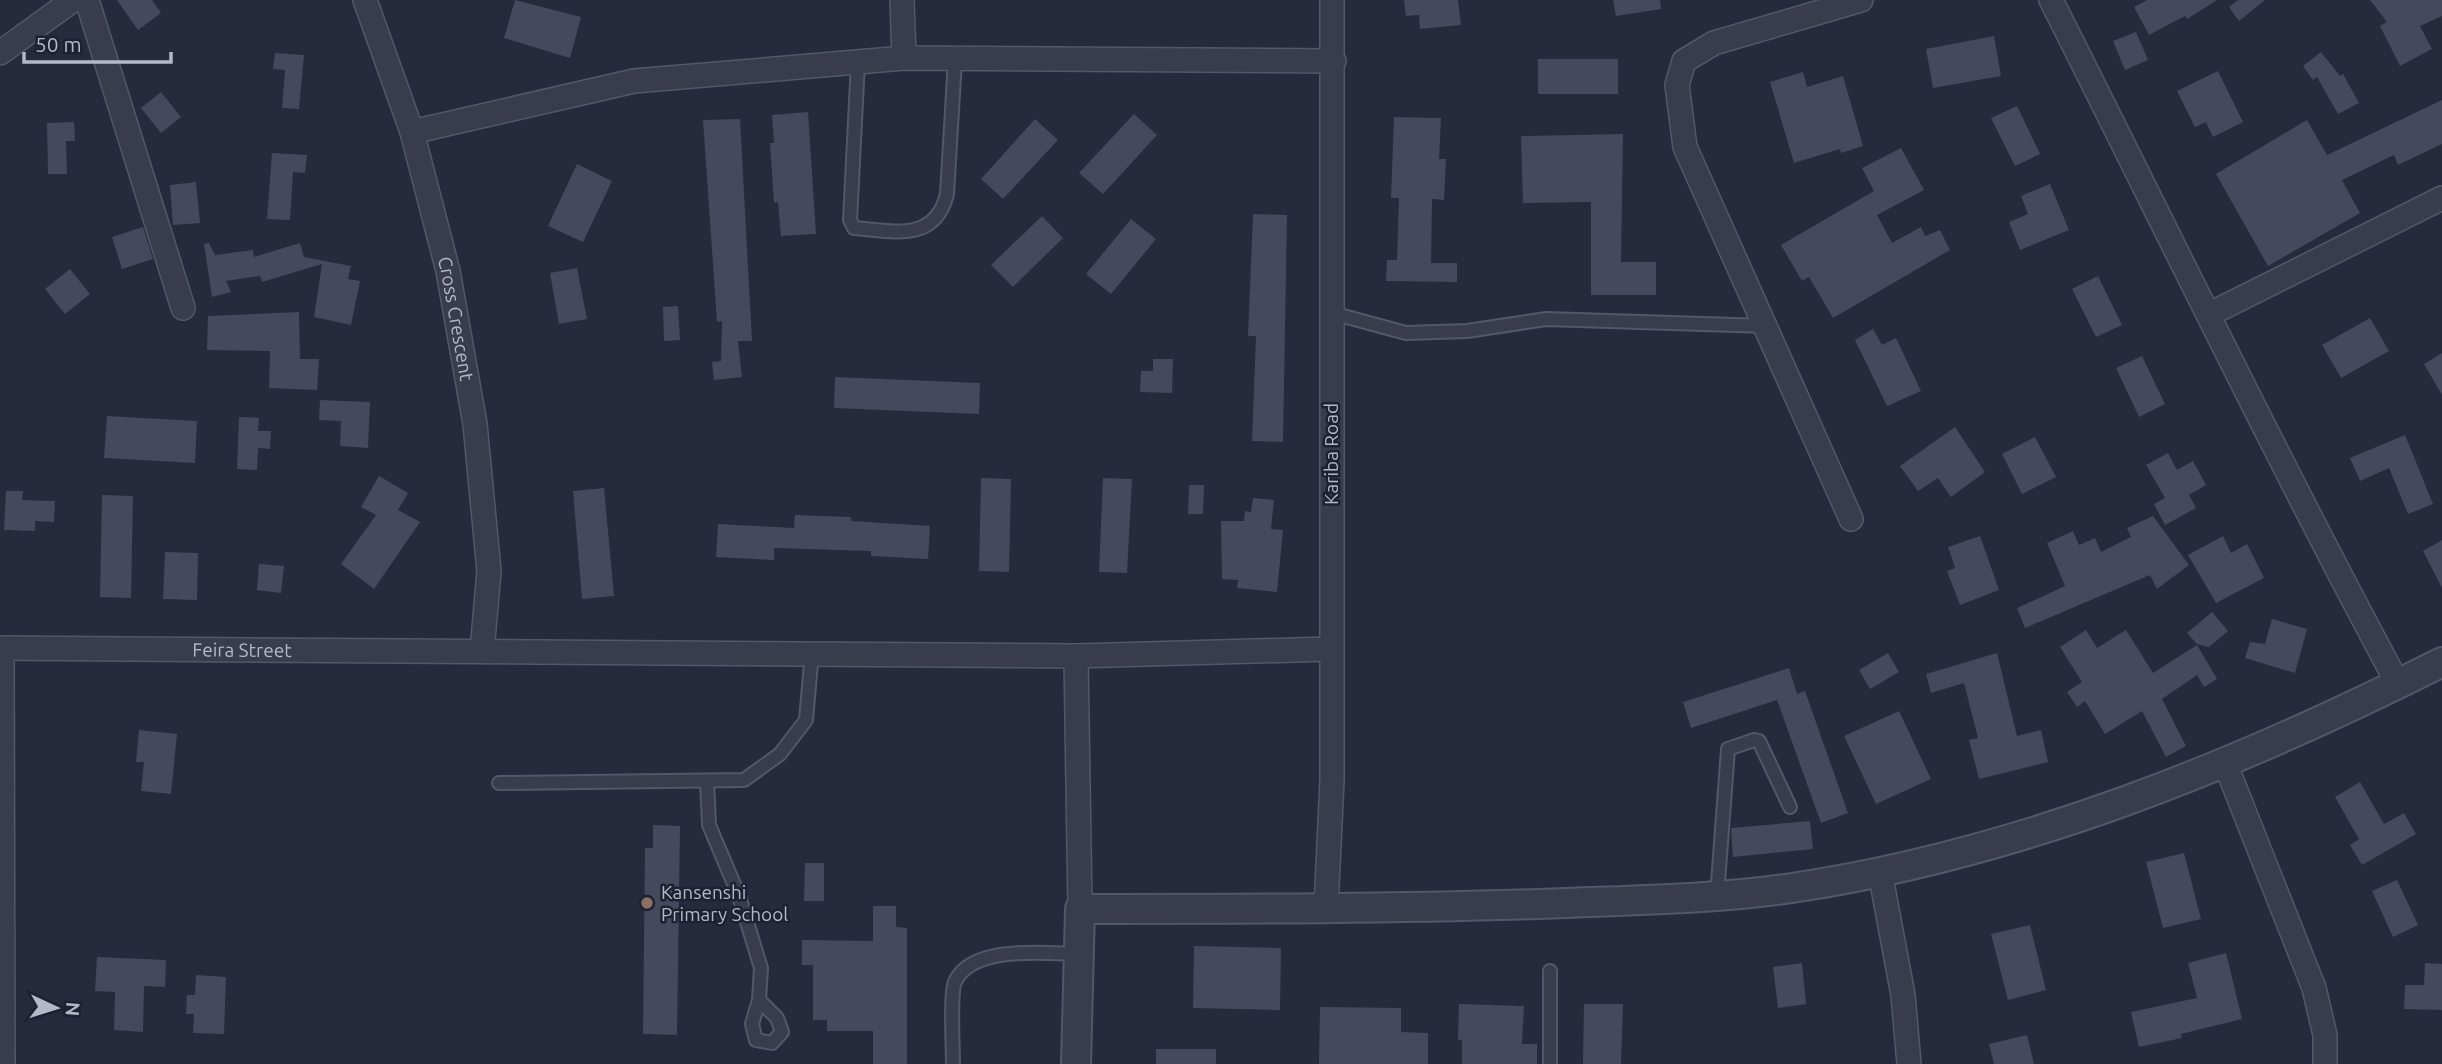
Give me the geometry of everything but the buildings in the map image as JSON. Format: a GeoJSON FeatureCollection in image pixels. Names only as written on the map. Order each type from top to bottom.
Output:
{"type":"FeatureCollection","features":[{"type":"Feature","properties":{"kind":"street"},"geometry":{"type":"LineString","coordinates":[[0,53],[73,0]]}},
{"type":"Feature","properties":{"kind":"street"},"geometry":{"type":"LineString","coordinates":[[87,0],[183,308]]}},
{"type":"Feature","properties":{"kind":"street","name":"Cross Crescent"},"geometry":{"type":"LineString","coordinates":[[365,0],[412,132],[448,271],[475,424],[489,571],[482,651]]}},
{"type":"Feature","properties":{"kind":"street"},"geometry":{"type":"LineString","coordinates":[[902,0],[904,58]]}},
{"type":"Feature","properties":{"kind":"street","name":"Kariba Road"},"geometry":{"type":"LineString","coordinates":[[1326,908],[1332,780],[1332,0]]}},
{"type":"Feature","properties":{"kind":"street"},"geometry":{"type":"LineString","coordinates":[[1852,519],[1685,147],[1677,85],[1684,61],[1714,43],[1861,0]]}},
{"type":"Feature","properties":{"kind":"street"},"geometry":{"type":"LineString","coordinates":[[2051,0],[2312,522],[2398,684]]}},
{"type":"Feature","properties":{"kind":"street"},"geometry":{"type":"LineString","coordinates":[[412,132],[634,80],[904,58],[1334,61]]}},
{"type":"Feature","properties":{"kind":"street"},"geometry":{"type":"LineString","coordinates":[[2210,314],[2442,198]]}},
{"type":"Feature","properties":{"kind":"street"},"geometry":{"type":"LineString","coordinates":[[1,648],[3,1064]]}},
{"type":"Feature","properties":{"kind":"street","name":"Feira Street"},"geometry":{"type":"LineString","coordinates":[[1,648],[1076,656],[1330,649]]}},
{"type":"Feature","properties":{"kind":"street"},"geometry":{"type":"LineString","coordinates":[[1076,656],[1080,909],[1076,954],[1076,1064]]}},
{"type":"Feature","properties":{"kind":"street"},"geometry":{"type":"LineString","coordinates":[[1080,909],[1326,908],[1717,897],[1791,888],[1880,872],[1996,842],[2134,798],[2225,763],[2442,662]]}},
{"type":"Feature","properties":{"kind":"street"},"geometry":{"type":"LineString","coordinates":[[2225,763],[2314,988],[2325,1035],[2325,1064]]}},
{"type":"Feature","properties":{"kind":"street"},"geometry":{"type":"LineString","coordinates":[[1880,872],[1903,995],[1909,1064]]}},
{"type":"Feature","properties":{"kind":"lane"},"geometry":{"type":"LineString","coordinates":[[858,62],[850,220],[854,228],[900,232],[918,230],[943,211],[947,194],[955,60]]}},
{"type":"Feature","properties":{"kind":"lane"},"geometry":{"type":"LineString","coordinates":[[1332,313],[1406,333],[1467,331],[1546,319],[1766,326]]}},
{"type":"Feature","properties":{"kind":"lane"},"geometry":{"type":"LineString","coordinates":[[499,783],[744,780],[780,754],[806,720],[812,652]]}},
{"type":"Feature","properties":{"kind":"lane"},"geometry":{"type":"LineString","coordinates":[[1717,897],[1728,749],[1754,740],[1759,741],[1790,807]]}},
{"type":"Feature","properties":{"kind":"lane"},"geometry":{"type":"LineString","coordinates":[[706,781],[709,825],[739,896],[761,968],[758,1000]]}},
{"type":"Feature","properties":{"kind":"lane"},"geometry":{"type":"LineString","coordinates":[[953,1064],[954,982],[970,964],[1012,953],[1076,954]]}},
{"type":"Feature","properties":{"kind":"lane"},"geometry":{"type":"LineString","coordinates":[[1550,971],[1550,1064]]}},
{"type":"Feature","properties":{"kind":"place","name":"Kansenshi Primary School"},"geometry":{"type":"Point","coordinates":[647,903]}}]}
